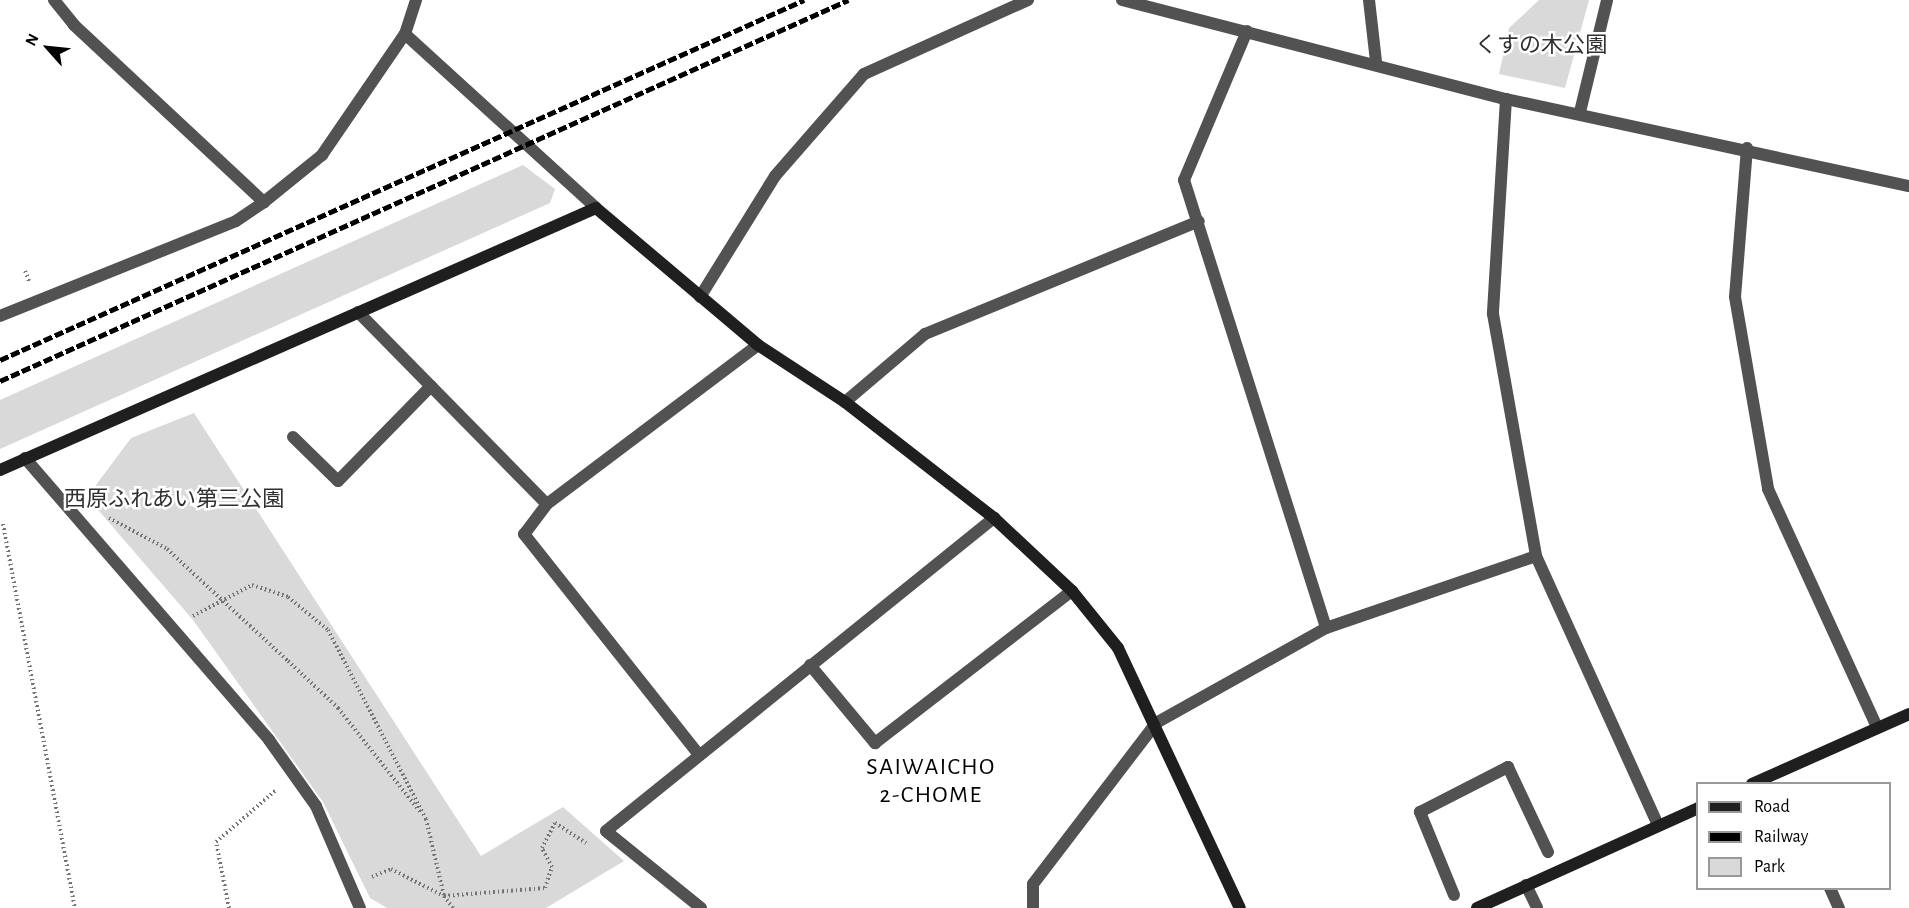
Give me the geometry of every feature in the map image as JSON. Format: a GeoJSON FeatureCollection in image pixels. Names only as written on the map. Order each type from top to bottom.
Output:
{"type":"FeatureCollection","features":[{"type":"Feature","properties":{"kind":"street"},"geometry":{"type":"LineString","coordinates":[[54,0],[74,25],[264,202]]}},
{"type":"Feature","properties":{"kind":"street"},"geometry":{"type":"LineString","coordinates":[[0,316],[236,221],[264,202],[322,155],[405,34],[416,0]]}},
{"type":"Feature","properties":{"kind":"street"},"geometry":{"type":"LineString","coordinates":[[700,297],[774,176],[864,74],[1028,0]]}},
{"type":"Feature","properties":{"kind":"street"},"geometry":{"type":"LineString","coordinates":[[1122,0],[1376,61],[1506,99],[1580,112],[1747,148],[1909,186]]}},
{"type":"Feature","properties":{"kind":"street"},"geometry":{"type":"LineString","coordinates":[[1369,0],[1376,61]]}},
{"type":"Feature","properties":{"kind":"street"},"geometry":{"type":"LineString","coordinates":[[1580,112],[1607,0]]}},
{"type":"Feature","properties":{"kind":"street"},"geometry":{"type":"LineString","coordinates":[[1247,31],[1184,180],[1199,221],[1326,628]]}},
{"type":"Feature","properties":{"kind":"street"},"geometry":{"type":"LineString","coordinates":[[405,34],[597,208],[700,297],[758,345],[845,402],[994,518],[1072,591],[1118,648],[1156,723],[1240,908]]}},
{"type":"Feature","properties":{"kind":"street"},"geometry":{"type":"LineString","coordinates":[[1506,99],[1493,314],[1536,556],[1659,825]]}},
{"type":"Feature","properties":{"kind":"street"},"geometry":{"type":"LineString","coordinates":[[1747,148],[1735,297],[1768,489],[1877,727]]}},
{"type":"Feature","properties":{"kind":"street"},"geometry":{"type":"LineString","coordinates":[[0,470],[597,208]]}},
{"type":"Feature","properties":{"kind":"street"},"geometry":{"type":"LineString","coordinates":[[845,402],[926,334],[1199,221]]}},
{"type":"Feature","properties":{"kind":"street"},"geometry":{"type":"LineString","coordinates":[[358,312],[547,504]]}},
{"type":"Feature","properties":{"kind":"street"},"geometry":{"type":"LineString","coordinates":[[698,752],[524,534],[547,504],[758,345]]}},
{"type":"Feature","properties":{"kind":"street"},"geometry":{"type":"LineString","coordinates":[[293,437],[338,480],[431,386]]}},
{"type":"Feature","properties":{"kind":"street"},"geometry":{"type":"LineString","coordinates":[[25,458],[177,631],[316,806],[360,908]]}},
{"type":"Feature","properties":{"kind":"street"},"geometry":{"type":"LineString","coordinates":[[701,908],[606,831],[698,752],[994,518]]}},
{"type":"Feature","properties":{"kind":"street"},"geometry":{"type":"LineString","coordinates":[[1033,908],[1033,884],[1156,723],[1326,628],[1536,556]]}},
{"type":"Feature","properties":{"kind":"street"},"geometry":{"type":"LineString","coordinates":[[810,664],[875,743],[1072,591]]}},
{"type":"Feature","properties":{"kind":"street"},"geometry":{"type":"LineString","coordinates":[[1758,782],[1780,778],[1877,727],[1909,714]]}},
{"type":"Feature","properties":{"kind":"street"},"geometry":{"type":"LineString","coordinates":[[1454,895],[1419,812],[1508,766],[1548,852]]}},
{"type":"Feature","properties":{"kind":"street"},"geometry":{"type":"LineString","coordinates":[[1477,908],[1696,809]]}},
{"type":"Feature","properties":{"kind":"street"},"geometry":{"type":"LineString","coordinates":[[1526,885],[1537,908]]}},
{"type":"Feature","properties":{"kind":"street"},"geometry":{"type":"LineString","coordinates":[[1831,890],[1839,908]]}},
{"type":"Feature","properties":{"kind":"path"},"geometry":{"type":"LineString","coordinates":[[106,516],[167,549],[338,708],[426,819]]}},
{"type":"Feature","properties":{"kind":"path"},"geometry":{"type":"LineString","coordinates":[[3,524],[75,908]]}},
{"type":"Feature","properties":{"kind":"path"},"geometry":{"type":"LineString","coordinates":[[177,631],[201,608],[252,585],[288,597],[328,630],[426,819],[444,897]]}},
{"type":"Feature","properties":{"kind":"path"},"geometry":{"type":"LineString","coordinates":[[229,908],[216,842],[279,787]]}},
{"type":"Feature","properties":{"kind":"path"},"geometry":{"type":"LineString","coordinates":[[444,897],[545,888],[552,867],[542,848],[555,823],[585,843],[606,831]]}},
{"type":"Feature","properties":{"kind":"path"},"geometry":{"type":"LineString","coordinates":[[351,885],[391,869],[444,897],[453,908]]}},
{"type":"Feature","properties":{"kind":"green space","name":"くすの木公園"},"geometry":{"type":"Polygon","coordinates":[[[1539,0],[1589,0],[1565,88],[1499,74],[1509,28],[1539,0]]]}},
{"type":"Feature","properties":{"kind":"green space"},"geometry":{"type":"Polygon","coordinates":[[[523,165],[555,189],[550,203],[0,449],[0,400],[523,165]]]}},
{"type":"Feature","properties":{"kind":"green space","name":"西原ふれあい第三公園"},"geometry":{"type":"Polygon","coordinates":[[[194,413],[481,856],[563,807],[624,861],[546,908],[387,908],[370,898],[323,802],[193,620],[87,497],[131,438],[194,413]]]}},
{"type":"Feature","properties":{"kind":"railway"},"geometry":{"type":"LineString","coordinates":[[0,360],[804,0]]}},
{"type":"Feature","properties":{"kind":"railway"},"geometry":{"type":"LineString","coordinates":[[0,381],[848,0]]}},
{"type":"Feature","properties":{"kind":"district","name":"SAIWAICHO 2-CHOME"},"geometry":{"type":"Point","coordinates":[931,782]}}]}
